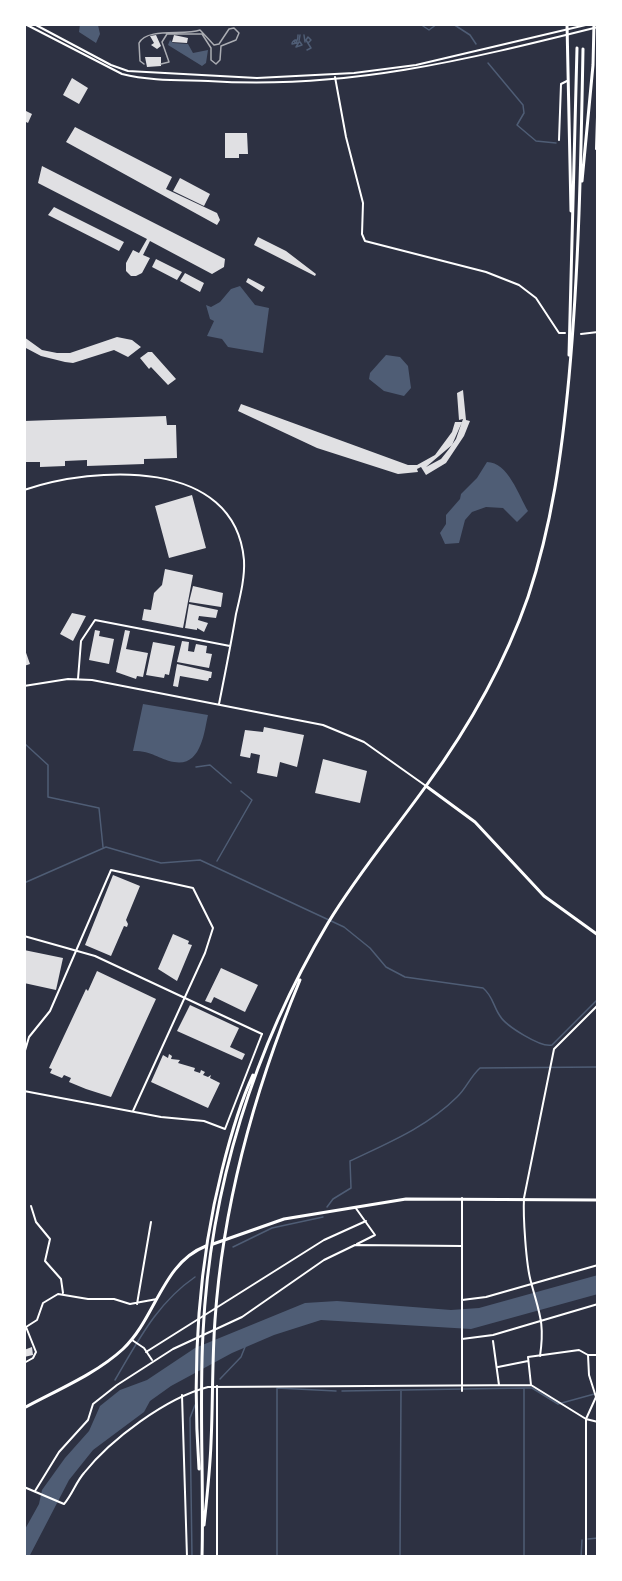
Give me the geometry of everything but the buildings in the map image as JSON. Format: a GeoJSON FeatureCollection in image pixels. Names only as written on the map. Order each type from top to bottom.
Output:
{"type":"FeatureCollection","features":[{"type":"Feature","properties":{"kind":"main road"},"geometry":{"type":"LineString","coordinates":[[567,24],[573,246]]}},
{"type":"Feature","properties":{"kind":"main road"},"geometry":{"type":"LineString","coordinates":[[581,193],[593,65],[594,26]]}},
{"type":"Feature","properties":{"kind":"main road"},"geometry":{"type":"LineString","coordinates":[[568,381],[577,48]]}},
{"type":"Feature","properties":{"kind":"main road"},"geometry":{"type":"LineString","coordinates":[[203,1538],[197,1432],[197,1330],[203,1261],[207,1236],[240,1115],[280,1012],[325,928],[467,726],[502,661],[527,599],[546,535],[561,463],[577,290],[583,49]]}},
{"type":"Feature","properties":{"kind":"main road"},"geometry":{"type":"LineString","coordinates":[[426,786],[475,822],[544,896],[598,935]]}},
{"type":"Feature","properties":{"kind":"main road"},"geometry":{"type":"LineString","coordinates":[[202,1557],[211,1444],[216,1304],[224,1241],[249,1132],[288,1010],[307,961]]}},
{"type":"Feature","properties":{"kind":"main road"},"geometry":{"type":"LineString","coordinates":[[201,1495],[202,1371],[207,1283],[221,1195],[240,1115]]}},
{"type":"Feature","properties":{"kind":"main road"},"geometry":{"type":"LineString","coordinates":[[24,1408],[109,1360],[134,1341],[183,1259],[205,1246],[284,1220],[406,1200],[524,1198],[598,1200]]}},
{"type":"Feature","properties":{"kind":"street"},"geometry":{"type":"LineString","coordinates":[[25,24],[97,63],[130,76],[228,82],[336,80],[424,69],[567,35],[594,26]]}},
{"type":"Feature","properties":{"kind":"street"},"geometry":{"type":"LineString","coordinates":[[34,24],[111,65],[136,72],[257,78],[335,75],[416,65],[567,29],[594,26]]}},
{"type":"Feature","properties":{"kind":"street"},"geometry":{"type":"LineString","coordinates":[[593,65],[598,68]]}},
{"type":"Feature","properties":{"kind":"street"},"geometry":{"type":"LineString","coordinates":[[335,75],[346,138],[363,203],[362,234],[365,241],[508,280],[533,294],[559,333],[565,333]]}},
{"type":"Feature","properties":{"kind":"street"},"geometry":{"type":"LineString","coordinates":[[559,140],[561,84],[567,81]]}},
{"type":"Feature","properties":{"kind":"street"},"geometry":{"type":"LineString","coordinates":[[596,149],[598,85]]}},
{"type":"Feature","properties":{"kind":"street"},"geometry":{"type":"LineString","coordinates":[[581,334],[598,332]]}},
{"type":"Feature","properties":{"kind":"street"},"geometry":{"type":"LineString","coordinates":[[24,490],[60,478],[99,474],[176,481],[208,495],[233,523],[243,554],[244,576],[219,704]]}},
{"type":"Feature","properties":{"kind":"street"},"geometry":{"type":"LineString","coordinates":[[78,679],[81,641],[95,620],[230,646]]}},
{"type":"Feature","properties":{"kind":"street"},"geometry":{"type":"LineString","coordinates":[[24,686],[78,679],[219,704],[339,730],[374,748],[426,786]]}},
{"type":"Feature","properties":{"kind":"street"},"geometry":{"type":"LineString","coordinates":[[24,1054],[29,1037],[46,1019],[78,952],[111,870],[193,888],[213,928],[205,953],[133,1111]]}},
{"type":"Feature","properties":{"kind":"street"},"geometry":{"type":"LineString","coordinates":[[24,936],[95,956],[262,1034],[225,1129],[204,1121],[161,1117],[24,1091]]}},
{"type":"Feature","properties":{"kind":"street"},"geometry":{"type":"LineString","coordinates":[[540,1356],[543,1320],[531,1283],[523,1214],[524,1198],[554,1049],[598,1005]]}},
{"type":"Feature","properties":{"kind":"street"},"geometry":{"type":"LineString","coordinates":[[462,1198],[462,1389]]}},
{"type":"Feature","properties":{"kind":"street"},"geometry":{"type":"LineString","coordinates":[[31,1206],[36,1222],[50,1239],[45,1261],[61,1279],[63,1293]]}},
{"type":"Feature","properties":{"kind":"street"},"geometry":{"type":"LineString","coordinates":[[35,1491],[59,1452],[88,1420],[93,1404],[152,1360],[208,1330],[242,1317],[307,1270],[375,1234],[355,1207]]}},
{"type":"Feature","properties":{"kind":"street"},"geometry":{"type":"LineString","coordinates":[[146,1352],[324,1240],[366,1221]]}},
{"type":"Feature","properties":{"kind":"street"},"geometry":{"type":"LineString","coordinates":[[137,1304],[151,1222]]}},
{"type":"Feature","properties":{"kind":"street"},"geometry":{"type":"LineString","coordinates":[[355,1245],[462,1246]]}},
{"type":"Feature","properties":{"kind":"street"},"geometry":{"type":"LineString","coordinates":[[462,1300],[486,1297],[598,1265]]}},
{"type":"Feature","properties":{"kind":"street"},"geometry":{"type":"LineString","coordinates":[[24,1363],[33,1358],[36,1352],[26,1327],[37,1320],[43,1303],[55,1295],[63,1293],[81,1299],[114,1299],[137,1304],[158,1298]]}},
{"type":"Feature","properties":{"kind":"street"},"geometry":{"type":"LineString","coordinates":[[462,1340],[493,1335],[598,1304]]}},
{"type":"Feature","properties":{"kind":"street"},"geometry":{"type":"LineString","coordinates":[[134,1341],[152,1360]]}},
{"type":"Feature","properties":{"kind":"street"},"geometry":{"type":"LineString","coordinates":[[493,1341],[499,1386]]}},
{"type":"Feature","properties":{"kind":"street"},"geometry":{"type":"LineString","coordinates":[[531,1385],[528,1357],[579,1350],[588,1355],[598,1355]]}},
{"type":"Feature","properties":{"kind":"street"},"geometry":{"type":"LineString","coordinates":[[586,1557],[586,1419],[595,1394],[589,1375],[588,1355]]}},
{"type":"Feature","properties":{"kind":"street"},"geometry":{"type":"LineString","coordinates":[[498,1367],[528,1361]]}},
{"type":"Feature","properties":{"kind":"street"},"geometry":{"type":"LineString","coordinates":[[24,1487],[62,1504],[66,1503],[85,1471],[108,1449],[162,1406],[182,1395],[217,1386],[462,1389],[531,1385],[586,1419],[598,1422]]}},
{"type":"Feature","properties":{"kind":"street"},"geometry":{"type":"LineString","coordinates":[[216,1557],[217,1386]]}},
{"type":"Feature","properties":{"kind":"street"},"geometry":{"type":"LineString","coordinates":[[182,1395],[187,1557]]}},
{"type":"Feature","properties":{"kind":"water"},"geometry":{"type":"Polygon","coordinates":[[[80,24],[98,25],[100,34],[96,43],[79,32],[80,24]]]}},
{"type":"Feature","properties":{"kind":"water"},"geometry":{"type":"Polygon","coordinates":[[[170,40],[173,43],[188,44],[193,53],[208,50],[206,63],[202,66],[168,45],[170,40]]]}},
{"type":"Feature","properties":{"kind":"water"},"geometry":{"type":"Polygon","coordinates":[[[240,286],[255,305],[269,308],[263,353],[228,347],[222,339],[207,336],[214,321],[210,319],[206,305],[211,307],[220,302],[231,289],[240,286]]]}},
{"type":"Feature","properties":{"kind":"water"},"geometry":{"type":"Polygon","coordinates":[[[386,355],[400,357],[408,366],[411,388],[404,396],[384,391],[369,379],[370,373],[386,355]]]}},
{"type":"Feature","properties":{"kind":"water"},"geometry":{"type":"Polygon","coordinates":[[[487,462],[494,463],[507,474],[528,511],[517,522],[503,508],[486,507],[472,512],[465,520],[459,543],[445,544],[440,533],[446,524],[446,515],[460,499],[461,494],[477,478],[487,462]]]}},
{"type":"Feature","properties":{"kind":"water"},"geometry":{"type":"Polygon","coordinates":[[[143,704],[208,715],[203,739],[196,754],[183,762],[174,762],[146,752],[133,751],[143,704]]]}},
{"type":"Feature","properties":{"kind":"water"},"geometry":{"type":"Polygon","coordinates":[[[598,1275],[598,1294],[471,1329],[321,1320],[274,1335],[232,1353],[171,1386],[150,1401],[144,1412],[93,1450],[69,1480],[29,1557],[24,1557],[24,1531],[39,1504],[42,1490],[65,1458],[89,1431],[100,1406],[120,1390],[147,1380],[195,1348],[305,1303],[337,1301],[451,1310],[479,1308],[598,1275]]]}},
{"type":"Feature","properties":{"kind":"waterway"},"geometry":{"type":"LineString","coordinates":[[420,24],[429,30],[437,24]]}},
{"type":"Feature","properties":{"kind":"waterway"},"geometry":{"type":"LineString","coordinates":[[453,24],[470,35],[476,44]]}},
{"type":"Feature","properties":{"kind":"waterway"},"geometry":{"type":"LineString","coordinates":[[297,42],[296,40],[295,40],[293,42],[292,44],[297,43],[297,42],[297,41],[296,40],[294,41],[295,43],[296,42],[297,41],[298,35]]}},
{"type":"Feature","properties":{"kind":"waterway"},"geometry":{"type":"LineString","coordinates":[[299,41],[300,35]]}},
{"type":"Feature","properties":{"kind":"waterway"},"geometry":{"type":"LineString","coordinates":[[304,35],[305,42]]}},
{"type":"Feature","properties":{"kind":"waterway"},"geometry":{"type":"LineString","coordinates":[[307,50],[311,48],[306,40],[308,37],[311,40],[308,43]]}},
{"type":"Feature","properties":{"kind":"waterway"},"geometry":{"type":"LineString","coordinates":[[299,42],[296,47],[302,45],[300,42]]}},
{"type":"Feature","properties":{"kind":"waterway"},"geometry":{"type":"LineString","coordinates":[[488,63],[523,105],[524,113],[517,125],[536,141],[556,143]]}},
{"type":"Feature","properties":{"kind":"waterway"},"geometry":{"type":"LineString","coordinates":[[24,743],[48,765],[48,797],[99,808],[103,847]]}},
{"type":"Feature","properties":{"kind":"waterway"},"geometry":{"type":"LineString","coordinates":[[196,767],[210,765],[231,783]]}},
{"type":"Feature","properties":{"kind":"waterway"},"geometry":{"type":"LineString","coordinates":[[217,861],[252,800],[241,791]]}},
{"type":"Feature","properties":{"kind":"waterway"},"geometry":{"type":"LineString","coordinates":[[24,883],[106,847],[161,863],[200,860],[344,927],[370,948],[386,967],[405,977],[483,988],[509,1025],[540,1043],[552,1045],[598,999]]}},
{"type":"Feature","properties":{"kind":"waterway"},"geometry":{"type":"LineString","coordinates":[[327,1207],[333,1199],[351,1188],[350,1161],[406,1134],[433,1117],[460,1094],[480,1068],[598,1067]]}},
{"type":"Feature","properties":{"kind":"waterway"},"geometry":{"type":"LineString","coordinates":[[233,1247],[272,1228],[323,1217]]}},
{"type":"Feature","properties":{"kind":"waterway"},"geometry":{"type":"LineString","coordinates":[[115,1380],[140,1337],[159,1311],[195,1277]]}},
{"type":"Feature","properties":{"kind":"waterway"},"geometry":{"type":"LineString","coordinates":[[220,1379],[241,1357],[245,1347]]}},
{"type":"Feature","properties":{"kind":"waterway"},"geometry":{"type":"LineString","coordinates":[[277,1557],[277,1388],[336,1391]]}},
{"type":"Feature","properties":{"kind":"waterway"},"geometry":{"type":"LineString","coordinates":[[342,1391],[524,1388]]}},
{"type":"Feature","properties":{"kind":"waterway"},"geometry":{"type":"LineString","coordinates":[[524,1557],[524,1388],[532,1388],[558,1404],[598,1393]]}},
{"type":"Feature","properties":{"kind":"waterway"},"geometry":{"type":"LineString","coordinates":[[400,1557],[401,1390]]}},
{"type":"Feature","properties":{"kind":"waterway"},"geometry":{"type":"LineString","coordinates":[[192,1557],[190,1418],[195,1405]]}},
{"type":"Feature","properties":{"kind":"waterway"},"geometry":{"type":"LineString","coordinates":[[588,1539],[598,1538]]}},
{"type":"Feature","properties":{"kind":"waterway"},"geometry":{"type":"LineString","coordinates":[[581,1557],[582,1540]]}},
{"type":"Feature","properties":{"kind":"railway"},"geometry":{"type":"LineString","coordinates":[[144,64],[140,61],[139,43],[150,35],[200,30],[214,45],[219,44],[229,29],[234,28],[239,33],[236,40],[221,46],[220,60],[216,64],[211,60],[211,48],[202,34],[167,34],[162,42],[169,62],[161,64]]}}]}
